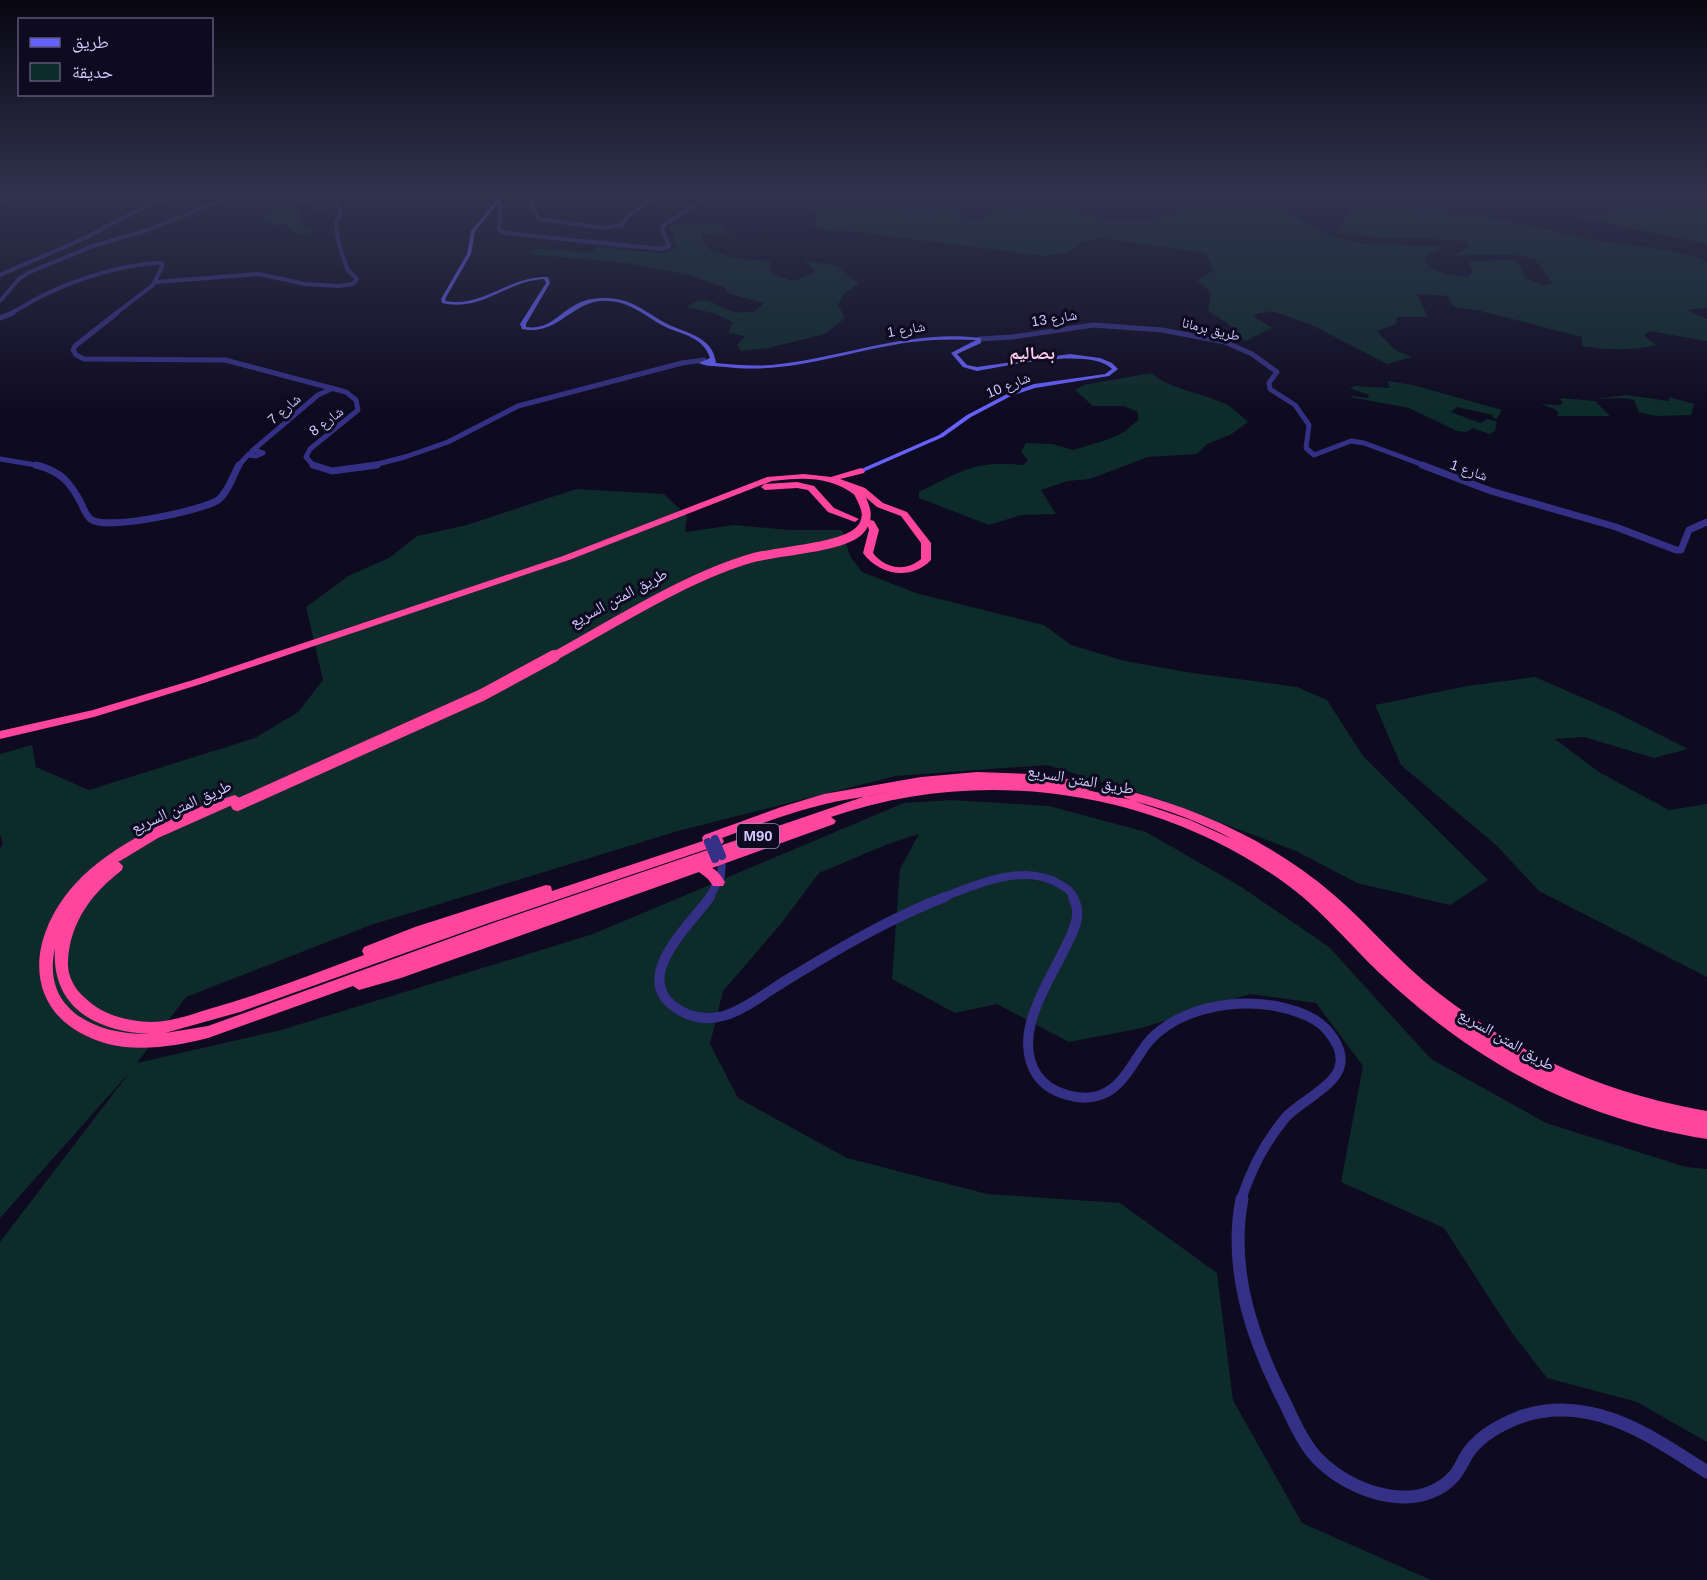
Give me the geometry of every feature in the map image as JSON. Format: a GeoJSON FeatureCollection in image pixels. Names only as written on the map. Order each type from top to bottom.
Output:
{"type":"FeatureCollection","features":[{"type":"Feature","properties":{"kind":"highway"},"geometry":{"type":"LineString","coordinates":[[0,735],[94,713],[197,682],[566,558],[756,483],[792,476],[842,478],[862,471]]}},
{"type":"Feature","properties":{"kind":"highway"},"geometry":{"type":"LineString","coordinates":[[856,492],[856,481],[862,471]]}},
{"type":"Feature","properties":{"kind":"highway"},"geometry":{"type":"LineString","coordinates":[[824,478],[908,518],[926,543],[926,560],[916,567],[901,571],[876,561],[868,553],[874,530],[871,523]]}},
{"type":"Feature","properties":{"kind":"highway"},"geometry":{"type":"LineString","coordinates":[[0,743],[90,721],[191,691],[572,562],[761,488],[788,482],[812,481],[856,492]]}},
{"type":"Feature","properties":{"kind":"highway"},"geometry":{"type":"LineString","coordinates":[[761,488],[797,485],[811,488],[831,510],[855,519]]}},
{"type":"Feature","properties":{"kind":"highway","name":"طريق المتن السريع"},"geometry":{"type":"LineString","coordinates":[[856,492],[867,509],[867,516],[859,531],[848,537],[753,558],[706,574],[482,695],[134,844],[97,870],[81,887],[60,916],[48,943],[45,974],[49,992],[56,1004],[82,1028],[108,1037],[140,1041],[172,1040],[208,1032],[728,846],[854,804],[891,795],[948,786],[1023,785],[1104,797],[1140,806],[1206,832],[1286,877],[1333,916],[1389,974],[1441,1019],[1508,1060],[1556,1086],[1609,1109],[1649,1121],[1707,1131]]}},
{"type":"Feature","properties":{"kind":"highway","name":"طريق المتن السريع"},"geometry":{"type":"LineString","coordinates":[[236,802],[147,845],[105,875],[90,891],[66,929],[59,967],[65,984],[77,1002],[97,1017],[150,1028],[187,1022],[226,1011],[344,968],[864,793],[911,782],[994,776],[1072,782],[1149,800],[1238,836],[1310,883],[1357,924],[1389,958],[1432,995],[1497,1041],[1567,1078],[1620,1100],[1666,1112],[1707,1118]]}},
{"type":"Feature","properties":{"kind":"highway"},"geometry":{"type":"LineString","coordinates":[[344,968],[372,950],[420,931],[710,839],[814,800],[839,794],[864,793]]}},
{"type":"Feature","properties":{"kind":"highway"},"geometry":{"type":"LineString","coordinates":[[317,993],[392,975],[720,860],[860,809],[891,795]]}},
{"type":"Feature","properties":{"kind":"highway"},"geometry":{"type":"LineString","coordinates":[[700,867],[713,875],[718,882]]}},
{"type":"Feature","properties":{"kind":"main road"},"geometry":{"type":"LineString","coordinates":[[462,267],[443,300],[444,303],[450,305],[464,303],[531,279],[543,278],[547,279],[548,283],[523,324],[525,328],[544,329],[580,305],[599,300],[614,300],[630,304],[664,325],[695,337],[708,348],[708,361]]}},
{"type":"Feature","properties":{"kind":"main road","name":"شارع 1"},"geometry":{"type":"LineString","coordinates":[[708,361],[763,368],[837,356],[920,338],[946,336],[979,339]]}},
{"type":"Feature","properties":{"kind":"main road","name":"شارع 10"},"geometry":{"type":"LineString","coordinates":[[862,471],[941,436],[969,416],[1009,395],[1034,386],[1107,375],[1115,369],[1098,359],[1070,356],[1047,357],[981,369],[965,366],[954,353],[979,342],[979,339]]}},
{"type":"Feature","properties":{"kind":"street"},"geometry":{"type":"LineString","coordinates":[[0,275],[16,267]]}},
{"type":"Feature","properties":{"kind":"street"},"geometry":{"type":"LineString","coordinates":[[0,301],[20,279],[43,267]]}},
{"type":"Feature","properties":{"kind":"street"},"geometry":{"type":"LineString","coordinates":[[0,318],[57,289],[135,267]]}},
{"type":"Feature","properties":{"kind":"street"},"geometry":{"type":"LineString","coordinates":[[161,267],[156,282],[259,274],[302,283],[339,286],[350,285],[357,281],[345,267]]}},
{"type":"Feature","properties":{"kind":"street","name":"شارع 8"},"geometry":{"type":"LineString","coordinates":[[156,282],[79,342],[74,350],[76,355],[84,358],[118,360],[225,360],[323,385],[352,396],[358,404],[358,410],[345,424],[315,443],[306,457],[320,469],[341,471],[364,469],[447,442],[496,414],[518,406],[668,367],[708,361]]}},
{"type":"Feature","properties":{"kind":"street","name":"شارع 13"},"geometry":{"type":"LineString","coordinates":[[979,339],[1012,337],[1093,325],[1132,327]]}},
{"type":"Feature","properties":{"kind":"street","name":"طريق برمانا"},"geometry":{"type":"LineString","coordinates":[[1132,327],[1171,331],[1224,342],[1252,354],[1277,372]]}},
{"type":"Feature","properties":{"kind":"street","name":"شارع 1"},"geometry":{"type":"LineString","coordinates":[[1277,372],[1269,383],[1270,388],[1298,409],[1309,425],[1306,448],[1314,455],[1351,441],[1364,443],[1491,490],[1616,527],[1676,550],[1681,550],[1689,530],[1707,522]]}},
{"type":"Feature","properties":{"kind":"street"},"geometry":{"type":"LineString","coordinates":[[318,395],[323,385]]}},
{"type":"Feature","properties":{"kind":"street"},"geometry":{"type":"LineString","coordinates":[[318,395],[333,388]]}},
{"type":"Feature","properties":{"kind":"street","name":"شارع 7"},"geometry":{"type":"LineString","coordinates":[[251,454],[318,395]]}},
{"type":"Feature","properties":{"kind":"street","name":"شارع 7"},"geometry":{"type":"LineString","coordinates":[[251,454],[261,454],[265,440]]}},
{"type":"Feature","properties":{"kind":"street"},"geometry":{"type":"LineString","coordinates":[[0,459],[52,470],[63,476],[88,516],[92,520],[106,522],[177,514],[211,504],[223,497],[231,476],[242,461],[251,454]]}},
{"type":"Feature","properties":{"kind":"street"},"geometry":{"type":"LineString","coordinates":[[710,839],[720,860],[718,882],[709,898],[673,942],[662,967],[660,985],[665,999],[676,1009],[692,1016],[711,1018],[730,1014],[837,949],[896,919],[974,886],[1006,876],[1028,873],[1052,878],[1063,884],[1075,897],[1079,908],[1076,925],[1040,994],[1027,1034],[1028,1055],[1036,1072],[1055,1090],[1076,1096],[1104,1094],[1118,1082],[1139,1052],[1159,1032],[1180,1020],[1218,1007],[1245,1004],[1274,1005],[1293,1009],[1319,1022],[1328,1031],[1339,1049],[1341,1060],[1335,1079],[1301,1102],[1289,1114],[1272,1135],[1250,1170],[1238,1230],[1238,1261],[1254,1333],[1265,1364],[1286,1406],[1303,1438],[1318,1459],[1356,1486],[1386,1497],[1426,1493],[1451,1479],[1474,1446],[1497,1427],[1538,1411],[1563,1409],[1581,1409],[1597,1413],[1640,1431],[1707,1472]]}},
{"type":"Feature","properties":{"kind":"green space"},"geometry":{"type":"Polygon","coordinates":[[[646,267],[771,267],[771,274],[794,281],[815,272],[810,267],[838,267],[859,283],[843,295],[838,305],[845,318],[825,334],[768,348],[741,351],[737,345],[745,336],[728,333],[733,322],[713,313],[687,307],[700,301],[706,301],[734,312],[754,312],[764,303],[730,294],[725,288],[689,275],[646,267]]]}},
{"type":"Feature","properties":{"kind":"green space"},"geometry":{"type":"Polygon","coordinates":[[[1212,267],[1432,267],[1445,273],[1468,277],[1473,271],[1471,267],[1522,267],[1525,278],[1544,286],[1552,283],[1540,267],[1707,267],[1707,308],[1687,310],[1707,319],[1707,341],[1649,331],[1644,336],[1656,345],[1619,349],[1582,346],[1582,337],[1481,311],[1454,307],[1447,296],[1417,294],[1428,317],[1397,317],[1396,324],[1377,331],[1395,350],[1412,357],[1387,364],[1312,325],[1272,311],[1252,315],[1272,328],[1245,341],[1227,323],[1208,311],[1211,293],[1197,280],[1214,270],[1212,267]]]}},
{"type":"Feature","properties":{"kind":"green space"},"geometry":{"type":"Polygon","coordinates":[[[1151,373],[1175,387],[1225,403],[1248,422],[1230,435],[1207,444],[1197,454],[1148,457],[1090,479],[1068,481],[1041,490],[1056,514],[1021,515],[989,525],[919,498],[919,492],[968,469],[992,464],[1023,465],[1028,460],[1021,452],[1026,443],[1052,444],[1073,450],[1124,432],[1138,420],[1138,412],[1123,406],[1093,406],[1075,390],[1084,385],[1151,373]]]}},
{"type":"Feature","properties":{"kind":"green space"},"geometry":{"type":"Polygon","coordinates":[[[1387,381],[1413,385],[1502,410],[1497,419],[1493,418],[1493,415],[1457,407],[1451,412],[1480,423],[1488,419],[1497,422],[1495,431],[1489,434],[1473,428],[1466,432],[1457,431],[1409,408],[1350,397],[1368,398],[1369,395],[1350,388],[1355,386],[1390,388],[1387,381]]]}},
{"type":"Feature","properties":{"kind":"green space"},"geometry":{"type":"Polygon","coordinates":[[[1627,395],[1669,401],[1669,397],[1694,404],[1691,415],[1656,416],[1639,412],[1634,400],[1594,399],[1627,395]]]}},
{"type":"Feature","properties":{"kind":"green space"},"geometry":{"type":"Polygon","coordinates":[[[1562,398],[1595,401],[1610,416],[1557,416],[1559,413],[1555,409],[1541,404],[1560,405],[1563,402],[1560,400],[1562,398]]]}},
{"type":"Feature","properties":{"kind":"green space"},"geometry":{"type":"Polygon","coordinates":[[[576,489],[664,494],[687,516],[685,532],[734,525],[790,530],[842,530],[850,556],[862,572],[916,593],[1044,625],[1071,645],[1125,661],[1297,687],[1327,700],[1363,756],[1488,880],[1450,905],[1357,883],[1296,851],[1154,798],[1047,765],[896,776],[678,831],[371,925],[186,997],[137,1063],[281,1030],[593,934],[904,803],[951,800],[1049,806],[1146,832],[1240,886],[1329,947],[1431,1059],[1546,1123],[1686,1167],[1707,1169],[1707,1442],[1637,1402],[1547,1378],[1512,1333],[1444,1228],[1341,1182],[1363,1066],[1316,1003],[1250,994],[1142,1028],[1069,1042],[997,1004],[955,1013],[892,979],[900,869],[919,834],[888,844],[819,873],[780,925],[723,991],[710,1044],[738,1098],[847,1158],[987,1194],[1120,1203],[1217,1273],[1233,1400],[1302,1523],[1431,1580],[0,1580],[0,1242],[129,1073],[0,1218],[0,848],[3,844],[0,834],[0,754],[32,745],[36,767],[89,790],[255,738],[298,712],[323,680],[306,607],[350,575],[389,558],[417,536],[467,525],[576,489]]]}},
{"type":"Feature","properties":{"kind":"green space"},"geometry":{"type":"Polygon","coordinates":[[[1535,677],[1613,711],[1688,749],[1654,758],[1584,737],[1555,739],[1599,772],[1669,810],[1707,804],[1707,977],[1539,891],[1496,845],[1401,765],[1375,705],[1467,686],[1535,677]]]}},
{"type":"Feature","properties":{"kind":"district","name":"بصاليم"},"geometry":{"type":"Point","coordinates":[1032,353]}}]}
